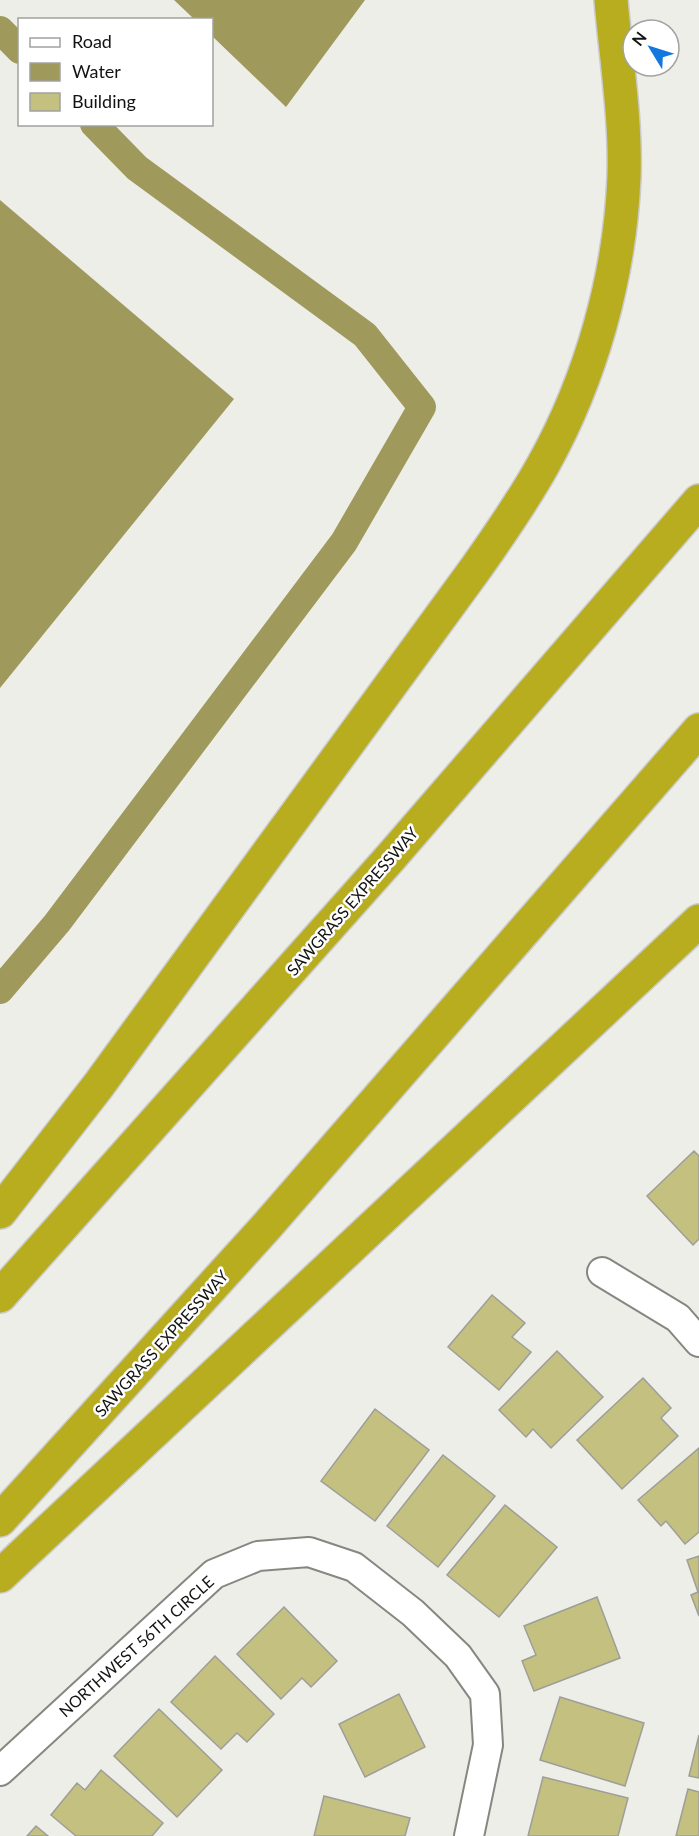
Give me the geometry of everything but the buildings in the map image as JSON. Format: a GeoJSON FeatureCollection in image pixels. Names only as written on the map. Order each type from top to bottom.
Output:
{"type":"FeatureCollection","features":[{"type":"Feature","properties":{"kind":"highway"},"geometry":{"type":"LineString","coordinates":[[0,1212],[98,1086],[455,596],[500,533],[544,464],[579,387],[593,345],[606,302],[618,231],[624,177],[623,138],[611,0]]}},
{"type":"Feature","properties":{"kind":"highway","name":"SAWGRASS EXPRESSWAY"},"geometry":{"type":"LineString","coordinates":[[0,1296],[391,857],[699,501]]}},
{"type":"Feature","properties":{"kind":"highway","name":"SAWGRASS EXPRESSWAY"},"geometry":{"type":"LineString","coordinates":[[0,1520],[266,1227],[699,730]]}},
{"type":"Feature","properties":{"kind":"highway"},"geometry":{"type":"LineString","coordinates":[[0,1576],[699,921]]}},
{"type":"Feature","properties":{"kind":"street"},"geometry":{"type":"LineString","coordinates":[[602,1272],[678,1318],[699,1342]]}},
{"type":"Feature","properties":{"kind":"street","name":"NORTHWEST 56TH CIRCLE"},"geometry":{"type":"LineString","coordinates":[[0,1771],[214,1574],[258,1556],[309,1552],[354,1567],[413,1613],[458,1656],[484,1694],[488,1745],[470,1836]]}},
{"type":"Feature","properties":{"kind":"water"},"geometry":{"type":"Polygon","coordinates":[[[174,0],[365,0],[286,107],[213,37],[213,18],[193,18],[174,0]]]}},
{"type":"Feature","properties":{"kind":"water"},"geometry":{"type":"Polygon","coordinates":[[[0,200],[234,399],[0,688],[0,200]]]}},
{"type":"Feature","properties":{"kind":"waterway"},"geometry":{"type":"LineString","coordinates":[[0,30],[18,48]]}},
{"type":"Feature","properties":{"kind":"waterway"},"geometry":{"type":"LineString","coordinates":[[0,990],[57,923],[344,542],[422,407],[365,335],[137,168],[96,126]]}}]}
